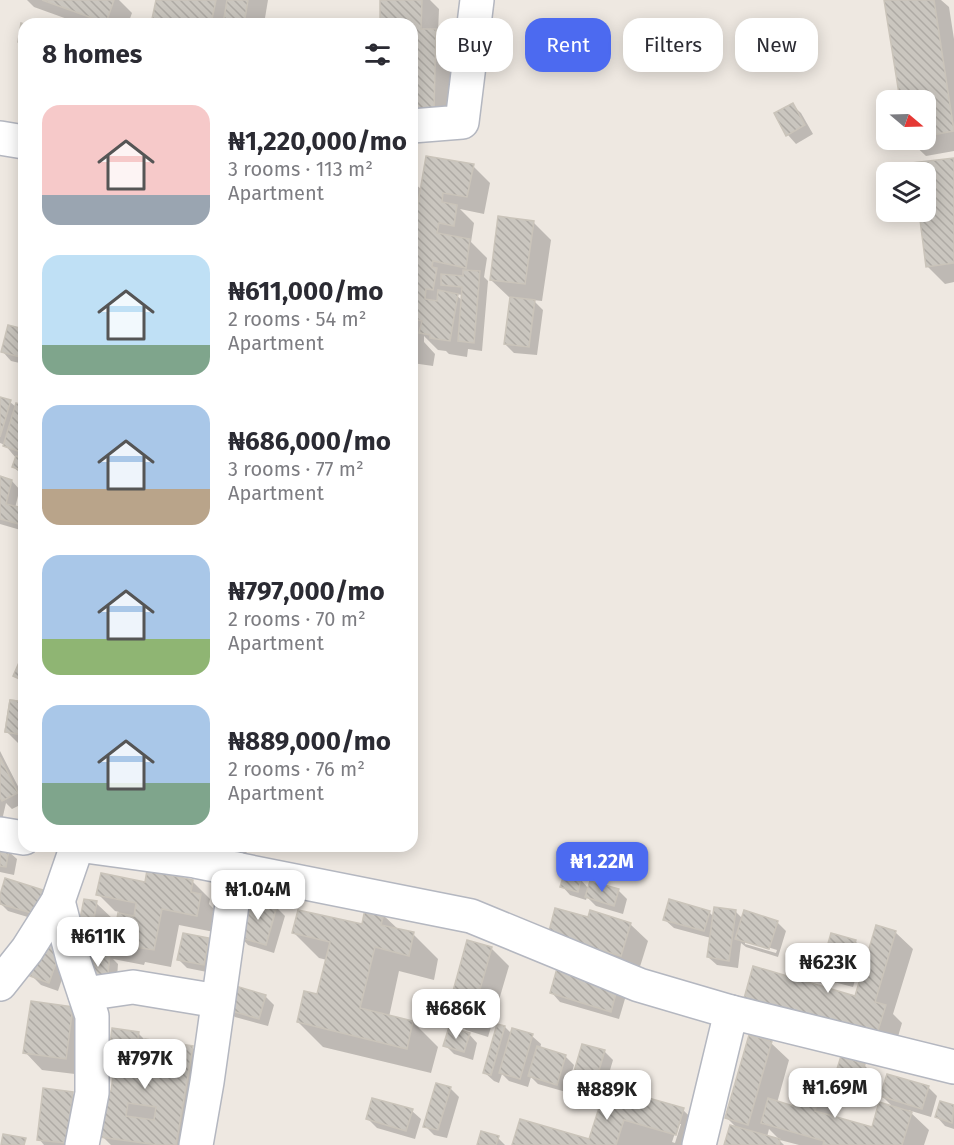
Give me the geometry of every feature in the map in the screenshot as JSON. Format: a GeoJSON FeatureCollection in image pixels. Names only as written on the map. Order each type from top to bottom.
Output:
{"type":"FeatureCollection","features":[{"type":"Feature","properties":{"kind":"street"},"geometry":{"type":"LineString","coordinates":[[418,126],[462,122],[477,0]]}},
{"type":"Feature","properties":{"kind":"street"},"geometry":{"type":"LineString","coordinates":[[0,138],[18,141]]}},
{"type":"Feature","properties":{"kind":"street"},"geometry":{"type":"LineString","coordinates":[[0,834],[18,837]]}},
{"type":"Feature","properties":{"kind":"street"},"geometry":{"type":"LineString","coordinates":[[0,984],[27,950],[58,901],[75,852]]}},
{"type":"Feature","properties":{"kind":"street"},"geometry":{"type":"LineString","coordinates":[[129,852],[195,861],[471,916],[639,985],[731,1012],[954,1066]]}},
{"type":"Feature","properties":{"kind":"street"},"geometry":{"type":"LineString","coordinates":[[196,1145],[237,869]]}},
{"type":"Feature","properties":{"kind":"street"},"geometry":{"type":"LineString","coordinates":[[58,901],[73,959],[92,1016],[92,1093],[82,1145]]}},
{"type":"Feature","properties":{"kind":"street"},"geometry":{"type":"LineString","coordinates":[[85,994],[133,987],[218,1001]]}},
{"type":"Feature","properties":{"kind":"street"},"geometry":{"type":"LineString","coordinates":[[699,1145],[731,1012]]}},
{"type":"Feature","properties":{"kind":"building"},"geometry":{"type":"Polygon","coordinates":[[[42,0],[114,0],[108,18],[92,18],[42,0]]]}},
{"type":"Feature","properties":{"kind":"building"},"geometry":{"type":"Polygon","coordinates":[[[156,0],[216,0],[212,18],[152,18],[156,0]]]}},
{"type":"Feature","properties":{"kind":"building"},"geometry":{"type":"Polygon","coordinates":[[[227,0],[248,0],[245,18],[224,18],[227,0]]]}},
{"type":"Feature","properties":{"kind":"building"},"geometry":{"type":"Polygon","coordinates":[[[380,0],[422,0],[421,29],[436,29],[434,109],[418,109],[418,18],[380,18],[380,0]]]}},
{"type":"Feature","properties":{"kind":"building"},"geometry":{"type":"Polygon","coordinates":[[[884,0],[934,0],[954,131],[936,134],[936,90],[898,90],[884,0]]]}},
{"type":"Feature","properties":{"kind":"building"},"geometry":{"type":"Polygon","coordinates":[[[793,103],[805,125],[786,136],[774,113],[793,103]]]}},
{"type":"Feature","properties":{"kind":"building"},"geometry":{"type":"Polygon","coordinates":[[[426,156],[474,164],[467,197],[443,193],[442,202],[457,205],[454,226],[439,223],[437,233],[470,239],[466,268],[433,261],[432,267],[437,268],[433,290],[426,289],[425,299],[437,301],[438,290],[458,294],[450,341],[430,338],[430,335],[419,333],[422,321],[418,320],[418,203],[426,156]]]}},
{"type":"Feature","properties":{"kind":"building"},"geometry":{"type":"Polygon","coordinates":[[[954,158],[954,263],[926,267],[920,222],[936,222],[936,162],[920,162],[954,158]]]}},
{"type":"Feature","properties":{"kind":"building"},"geometry":{"type":"Polygon","coordinates":[[[498,216],[534,221],[525,284],[490,280],[498,216]]]}},
{"type":"Feature","properties":{"kind":"building"},"geometry":{"type":"Polygon","coordinates":[[[463,270],[480,271],[474,343],[458,341],[462,287],[441,285],[441,274],[463,276],[463,270]]]}},
{"type":"Feature","properties":{"kind":"building"},"geometry":{"type":"Polygon","coordinates":[[[510,297],[535,300],[529,347],[504,344],[510,297]]]}},
{"type":"Feature","properties":{"kind":"building"},"geometry":{"type":"Polygon","coordinates":[[[8,325],[18,328],[18,356],[1,352],[8,325]]]}},
{"type":"Feature","properties":{"kind":"building"},"geometry":{"type":"Polygon","coordinates":[[[0,397],[11,400],[0,437],[0,397]]]}},
{"type":"Feature","properties":{"kind":"building"},"geometry":{"type":"Polygon","coordinates":[[[16,403],[18,404],[18,451],[3,446],[16,403]]]}},
{"type":"Feature","properties":{"kind":"building"},"geometry":{"type":"Polygon","coordinates":[[[16,456],[18,456],[18,469],[12,467],[16,456]]]}},
{"type":"Feature","properties":{"kind":"building"},"geometry":{"type":"Polygon","coordinates":[[[0,476],[12,480],[6,504],[18,507],[18,524],[0,519],[0,476]]]}},
{"type":"Feature","properties":{"kind":"building"},"geometry":{"type":"Polygon","coordinates":[[[18,665],[18,678],[13,676],[18,665]]]}},
{"type":"Feature","properties":{"kind":"building"},"geometry":{"type":"Polygon","coordinates":[[[10,700],[18,701],[18,734],[5,732],[10,700]]]}},
{"type":"Feature","properties":{"kind":"building"},"geometry":{"type":"Polygon","coordinates":[[[10,700],[18,701],[18,734],[5,732],[10,700]]]}},
{"type":"Feature","properties":{"kind":"building"},"geometry":{"type":"Polygon","coordinates":[[[0,757],[18,793],[2,801],[0,797],[0,757]]]}},
{"type":"Feature","properties":{"kind":"building"},"geometry":{"type":"Polygon","coordinates":[[[0,848],[9,849],[6,867],[0,866],[0,848]]]}},
{"type":"Feature","properties":{"kind":"building"},"geometry":{"type":"Polygon","coordinates":[[[147,870],[193,880],[191,892],[201,894],[197,916],[162,909],[154,950],[128,946],[127,949],[76,938],[84,899],[97,901],[94,919],[116,924],[118,913],[134,916],[136,903],[96,895],[101,873],[145,882],[147,870]]]}},
{"type":"Feature","properties":{"kind":"building"},"geometry":{"type":"Polygon","coordinates":[[[564,874],[581,879],[578,892],[560,887],[564,874]]]}},
{"type":"Feature","properties":{"kind":"building"},"geometry":{"type":"Polygon","coordinates":[[[5,878],[43,890],[35,914],[0,904],[5,878]]]}},
{"type":"Feature","properties":{"kind":"building"},"geometry":{"type":"Polygon","coordinates":[[[590,881],[619,889],[614,906],[585,897],[590,881]]]}},
{"type":"Feature","properties":{"kind":"building"},"geometry":{"type":"Polygon","coordinates":[[[249,898],[277,906],[266,945],[238,937],[249,898]]]}},
{"type":"Feature","properties":{"kind":"building"},"geometry":{"type":"Polygon","coordinates":[[[669,899],[710,911],[704,931],[663,920],[669,899]]]}},
{"type":"Feature","properties":{"kind":"building"},"geometry":{"type":"Polygon","coordinates":[[[714,907],[736,910],[729,961],[707,957],[714,907]]]}},
{"type":"Feature","properties":{"kind":"building"},"geometry":{"type":"Polygon","coordinates":[[[555,908],[588,917],[590,910],[631,923],[621,956],[548,935],[555,908]]]}},
{"type":"Feature","properties":{"kind":"building"},"geometry":{"type":"Polygon","coordinates":[[[365,909],[384,913],[381,925],[414,932],[409,956],[375,947],[360,1008],[413,1021],[407,1049],[297,1022],[304,991],[317,994],[330,942],[292,933],[298,910],[362,924],[365,909]]]}},
{"type":"Feature","properties":{"kind":"building"},"geometry":{"type":"Polygon","coordinates":[[[744,910],[778,921],[769,949],[735,939],[744,910]]]}},
{"type":"Feature","properties":{"kind":"building"},"geometry":{"type":"Polygon","coordinates":[[[876,925],[896,931],[875,1002],[886,1005],[875,1040],[743,1002],[753,966],[855,996],[876,925]]]}},
{"type":"Feature","properties":{"kind":"building"},"geometry":{"type":"Polygon","coordinates":[[[45,933],[64,940],[49,983],[30,976],[45,933]]]}},
{"type":"Feature","properties":{"kind":"building"},"geometry":{"type":"Polygon","coordinates":[[[183,933],[209,938],[204,965],[177,960],[183,933]]]}},
{"type":"Feature","properties":{"kind":"building"},"geometry":{"type":"Polygon","coordinates":[[[831,933],[856,940],[844,979],[820,972],[831,933]]]}},
{"type":"Feature","properties":{"kind":"building"},"geometry":{"type":"Polygon","coordinates":[[[467,940],[492,947],[471,1021],[447,1013],[467,940]]]}},
{"type":"Feature","properties":{"kind":"building"},"geometry":{"type":"Polygon","coordinates":[[[90,952],[110,954],[107,983],[87,982],[90,952]]]}},
{"type":"Feature","properties":{"kind":"building"},"geometry":{"type":"Polygon","coordinates":[[[558,965],[619,982],[611,1012],[550,993],[558,965]]]}},
{"type":"Feature","properties":{"kind":"building"},"geometry":{"type":"Polygon","coordinates":[[[232,985],[266,995],[259,1019],[225,1009],[232,985]]]}},
{"type":"Feature","properties":{"kind":"building"},"geometry":{"type":"Polygon","coordinates":[[[31,1001],[73,1007],[66,1059],[23,1053],[31,1001]]]}},
{"type":"Feature","properties":{"kind":"building"},"geometry":{"type":"Polygon","coordinates":[[[497,1024],[505,1026],[491,1075],[483,1073],[497,1024]]]}},
{"type":"Feature","properties":{"kind":"building"},"geometry":{"type":"Polygon","coordinates":[[[449,1027],[470,1033],[464,1052],[443,1046],[449,1027]]]}},
{"type":"Feature","properties":{"kind":"building"},"geometry":{"type":"Polygon","coordinates":[[[112,1028],[139,1032],[133,1068],[141,1070],[145,1039],[193,1046],[176,1145],[158,1145],[100,1137],[113,1075],[106,1074],[112,1028]],[[128,1103],[126,1116],[154,1120],[156,1107],[128,1103]]]}},
{"type":"Feature","properties":{"kind":"building"},"geometry":{"type":"Polygon","coordinates":[[[512,1028],[533,1034],[520,1079],[499,1073],[512,1028]]]}},
{"type":"Feature","properties":{"kind":"building"},"geometry":{"type":"Polygon","coordinates":[[[749,1035],[772,1041],[748,1125],[725,1118],[749,1035]]]}},
{"type":"Feature","properties":{"kind":"building"},"geometry":{"type":"Polygon","coordinates":[[[582,1044],[605,1050],[594,1088],[571,1082],[582,1044]]]}},
{"type":"Feature","properties":{"kind":"building"},"geometry":{"type":"Polygon","coordinates":[[[537,1046],[566,1055],[557,1085],[528,1076],[537,1046]]]}},
{"type":"Feature","properties":{"kind":"building"},"geometry":{"type":"Polygon","coordinates":[[[841,1056],[865,1064],[858,1089],[833,1082],[841,1056]]]}},
{"type":"Feature","properties":{"kind":"building"},"geometry":{"type":"Polygon","coordinates":[[[804,1069],[825,1075],[815,1111],[872,1127],[879,1102],[912,1112],[902,1145],[823,1145],[824,1141],[761,1123],[768,1098],[793,1106],[804,1069]]]}},
{"type":"Feature","properties":{"kind":"building"},"geometry":{"type":"Polygon","coordinates":[[[887,1074],[929,1086],[922,1109],[880,1096],[887,1074]]]}},
{"type":"Feature","properties":{"kind":"building"},"geometry":{"type":"Polygon","coordinates":[[[436,1083],[451,1087],[438,1130],[423,1127],[436,1083]]]}},
{"type":"Feature","properties":{"kind":"building"},"geometry":{"type":"Polygon","coordinates":[[[606,1086],[684,1108],[676,1135],[624,1120],[616,1145],[512,1145],[520,1119],[589,1139],[606,1086]]]}},
{"type":"Feature","properties":{"kind":"building"},"geometry":{"type":"Polygon","coordinates":[[[43,1088],[73,1092],[66,1143],[37,1140],[43,1088]]]}},
{"type":"Feature","properties":{"kind":"building"},"geometry":{"type":"Polygon","coordinates":[[[372,1098],[413,1109],[406,1131],[366,1119],[372,1098]]]}},
{"type":"Feature","properties":{"kind":"building"},"geometry":{"type":"Polygon","coordinates":[[[940,1101],[954,1105],[952,1123],[935,1117],[940,1101]]]}},
{"type":"Feature","properties":{"kind":"building"},"geometry":{"type":"Polygon","coordinates":[[[730,1125],[780,1139],[779,1145],[724,1145],[730,1125]]]}},
{"type":"Feature","properties":{"kind":"building"},"geometry":{"type":"Polygon","coordinates":[[[481,1131],[499,1136],[496,1145],[477,1145],[481,1131]]]}},
{"type":"Feature","properties":{"kind":"building"},"geometry":{"type":"Polygon","coordinates":[[[3,1134],[26,1138],[24,1145],[1,1145],[3,1134]]]}}]}
